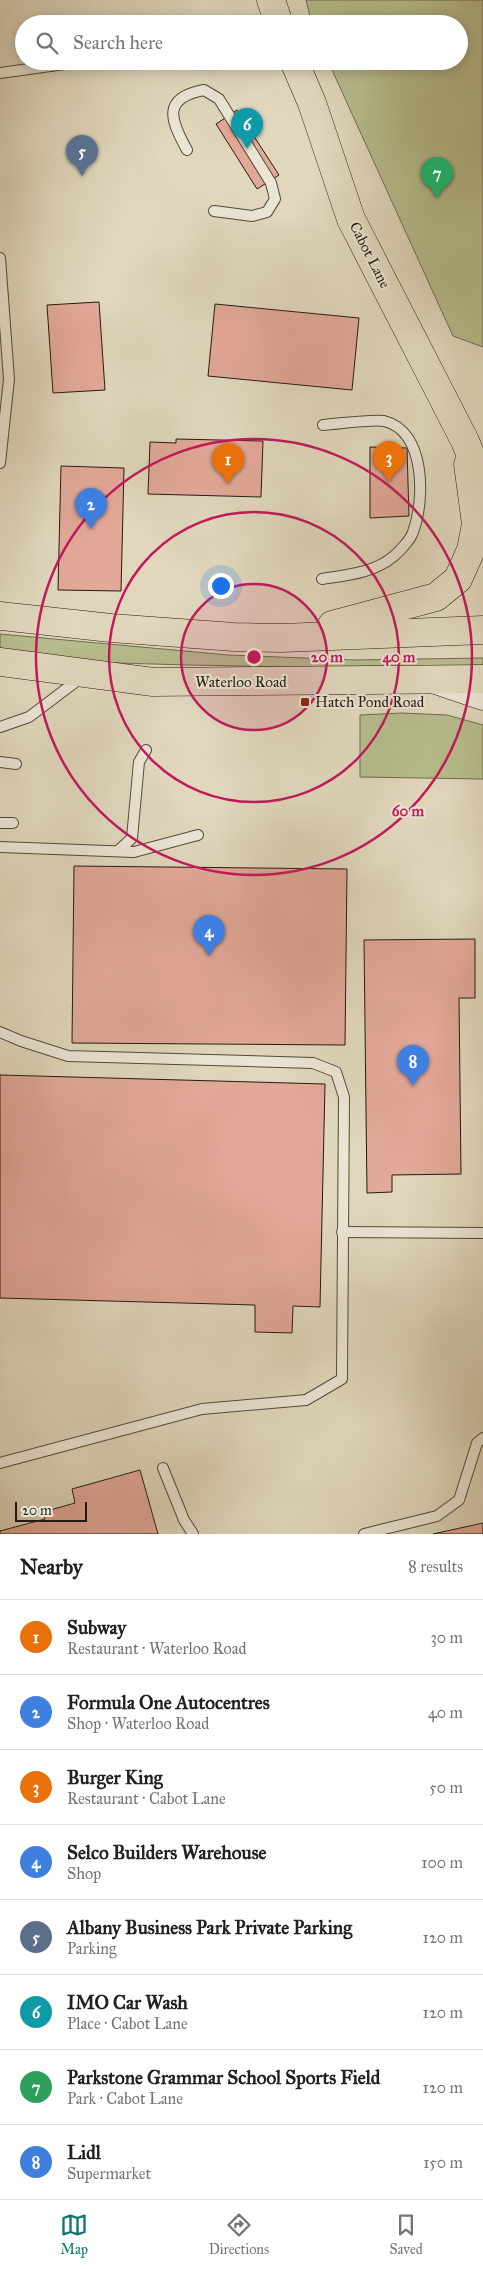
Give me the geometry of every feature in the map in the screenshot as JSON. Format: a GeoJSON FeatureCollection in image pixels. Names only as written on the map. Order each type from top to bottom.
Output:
{"type":"FeatureCollection","features":[{"type":"Feature","properties":{"kind":"main road"},"geometry":{"type":"LineString","coordinates":[[272,0],[276,15]]}},
{"type":"Feature","properties":{"kind":"main road","name":"Cabot Lane"},"geometry":{"type":"LineString","coordinates":[[298,70],[312,103],[351,219],[478,452],[483,485]]}},
{"type":"Feature","properties":{"kind":"main road"},"geometry":{"type":"LineString","coordinates":[[282,638],[436,597],[458,579],[471,550],[476,524],[478,452]]}},
{"type":"Feature","properties":{"kind":"main road"},"geometry":{"type":"LineString","coordinates":[[0,616],[206,636],[282,638],[483,630]]}},
{"type":"Feature","properties":{"kind":"main road","name":"Waterloo Road"},"geometry":{"type":"LineString","coordinates":[[0,662],[153,682],[483,679]]}},
{"type":"Feature","properties":{"kind":"street"},"geometry":{"type":"LineString","coordinates":[[437,680],[483,696]]}},
{"type":"Feature","properties":{"kind":"lane"},"geometry":{"type":"LineString","coordinates":[[0,73],[22,70]]}},
{"type":"Feature","properties":{"kind":"lane"},"geometry":{"type":"LineString","coordinates":[[187,150],[177,132],[173,116],[176,102],[188,93],[204,90],[219,99],[270,183],[275,200],[267,212],[252,216],[214,211]]}},
{"type":"Feature","properties":{"kind":"lane"},"geometry":{"type":"LineString","coordinates":[[0,258],[9,379],[3,398],[0,461]]}},
{"type":"Feature","properties":{"kind":"lane"},"geometry":{"type":"LineString","coordinates":[[322,579],[364,572],[394,556],[413,534],[419,505],[421,476],[415,453],[402,430],[384,421],[323,425]]}},
{"type":"Feature","properties":{"kind":"lane"},"geometry":{"type":"LineString","coordinates":[[0,726],[29,717],[87,674]]}},
{"type":"Feature","properties":{"kind":"lane"},"geometry":{"type":"LineString","coordinates":[[118,851],[132,838],[139,762],[146,750]]}},
{"type":"Feature","properties":{"kind":"lane"},"geometry":{"type":"LineString","coordinates":[[0,762],[16,764]]}},
{"type":"Feature","properties":{"kind":"lane"},"geometry":{"type":"LineString","coordinates":[[0,823],[13,823]]}},
{"type":"Feature","properties":{"kind":"lane"},"geometry":{"type":"LineString","coordinates":[[0,847],[134,852],[198,835]]}},
{"type":"Feature","properties":{"kind":"lane"},"geometry":{"type":"LineString","coordinates":[[0,1032],[22,1042],[68,1056],[313,1063],[336,1072],[344,1098],[342,1379],[306,1400],[202,1409],[0,1463]]}},
{"type":"Feature","properties":{"kind":"lane"},"geometry":{"type":"LineString","coordinates":[[342,1232],[483,1234]]}},
{"type":"Feature","properties":{"kind":"lane"},"geometry":{"type":"LineString","coordinates":[[364,1534],[437,1516],[459,1500],[477,1443],[483,1438]]}},
{"type":"Feature","properties":{"kind":"lane"},"geometry":{"type":"LineString","coordinates":[[163,1468],[184,1520],[192,1534]]}},
{"type":"Feature","properties":{"kind":"green space"},"geometry":{"type":"Polygon","coordinates":[[[306,0],[483,0],[483,347],[453,336],[332,70],[468,70],[468,15],[310,15],[306,0]]]}},
{"type":"Feature","properties":{"kind":"green space"},"geometry":{"type":"Polygon","coordinates":[[[0,634],[228,655],[355,660],[483,658],[483,667],[399,669],[83,662],[0,651],[0,634]]]}},
{"type":"Feature","properties":{"kind":"green space"},"geometry":{"type":"Polygon","coordinates":[[[402,713],[447,715],[483,725],[483,779],[360,777],[360,715],[402,713]]]}},
{"type":"Feature","properties":{"kind":"building"},"geometry":{"type":"Polygon","coordinates":[[[237,110],[279,175],[257,189],[216,124],[237,110]]]}},
{"type":"Feature","properties":{"kind":"building"},"geometry":{"type":"Polygon","coordinates":[[[99,302],[105,390],[53,393],[47,305],[99,302]]]}},
{"type":"Feature","properties":{"kind":"building"},"geometry":{"type":"Polygon","coordinates":[[[215,304],[359,318],[352,390],[208,376],[215,304]]]}},
{"type":"Feature","properties":{"kind":"building"},"geometry":{"type":"Polygon","coordinates":[[[176,439],[263,441],[261,497],[148,494],[150,442],[176,443],[176,439]]]}},
{"type":"Feature","properties":{"kind":"building"},"geometry":{"type":"Polygon","coordinates":[[[370,447],[407,448],[409,516],[370,518],[370,447]]]}},
{"type":"Feature","properties":{"kind":"building"},"geometry":{"type":"Polygon","coordinates":[[[61,466],[124,468],[121,591],[58,590],[61,466]]]}},
{"type":"Feature","properties":{"kind":"building"},"geometry":{"type":"Polygon","coordinates":[[[74,866],[347,869],[345,1045],[72,1043],[74,866]]]}},
{"type":"Feature","properties":{"kind":"building"},"geometry":{"type":"Polygon","coordinates":[[[475,939],[475,998],[459,998],[461,1174],[392,1175],[392,1192],[367,1193],[364,940],[475,939]]]}},
{"type":"Feature","properties":{"kind":"building"},"geometry":{"type":"Polygon","coordinates":[[[0,1075],[325,1084],[320,1307],[293,1306],[292,1333],[255,1332],[255,1305],[0,1298],[0,1075]]]}},
{"type":"Feature","properties":{"kind":"building"},"geometry":{"type":"Polygon","coordinates":[[[140,1470],[158,1534],[0,1534],[0,1531],[45,1519],[43,1512],[75,1503],[72,1489],[140,1470]]]}},
{"type":"Feature","properties":{"kind":"building"},"geometry":{"type":"Polygon","coordinates":[[[483,1523],[483,1534],[433,1534],[483,1523]]]}},
{"type":"Feature","properties":{"kind":"place","name":"IMO Car Wash"},"geometry":{"type":"Point","coordinates":[247,149]}},
{"type":"Feature","properties":{"kind":"place","name":"Albany Business Park Private Parking"},"geometry":{"type":"Point","coordinates":[82,176]}},
{"type":"Feature","properties":{"kind":"place","name":"Parkstone Grammar School Sports Field"},"geometry":{"type":"Point","coordinates":[437,198]}},
{"type":"Feature","properties":{"kind":"place","name":"Burger King"},"geometry":{"type":"Point","coordinates":[389,482]}},
{"type":"Feature","properties":{"kind":"place","name":"Subway"},"geometry":{"type":"Point","coordinates":[228,484]}},
{"type":"Feature","properties":{"kind":"place","name":"Formula One Autocentres"},"geometry":{"type":"Point","coordinates":[91,529]}},
{"type":"Feature","properties":{"kind":"place","name":"Hatch Pond Road"},"geometry":{"type":"Point","coordinates":[305,702]}},
{"type":"Feature","properties":{"kind":"place","name":"Selco Builders Warehouse"},"geometry":{"type":"Point","coordinates":[209,956]}},
{"type":"Feature","properties":{"kind":"place","name":"Lidl"},"geometry":{"type":"Point","coordinates":[413,1086]}}]}
